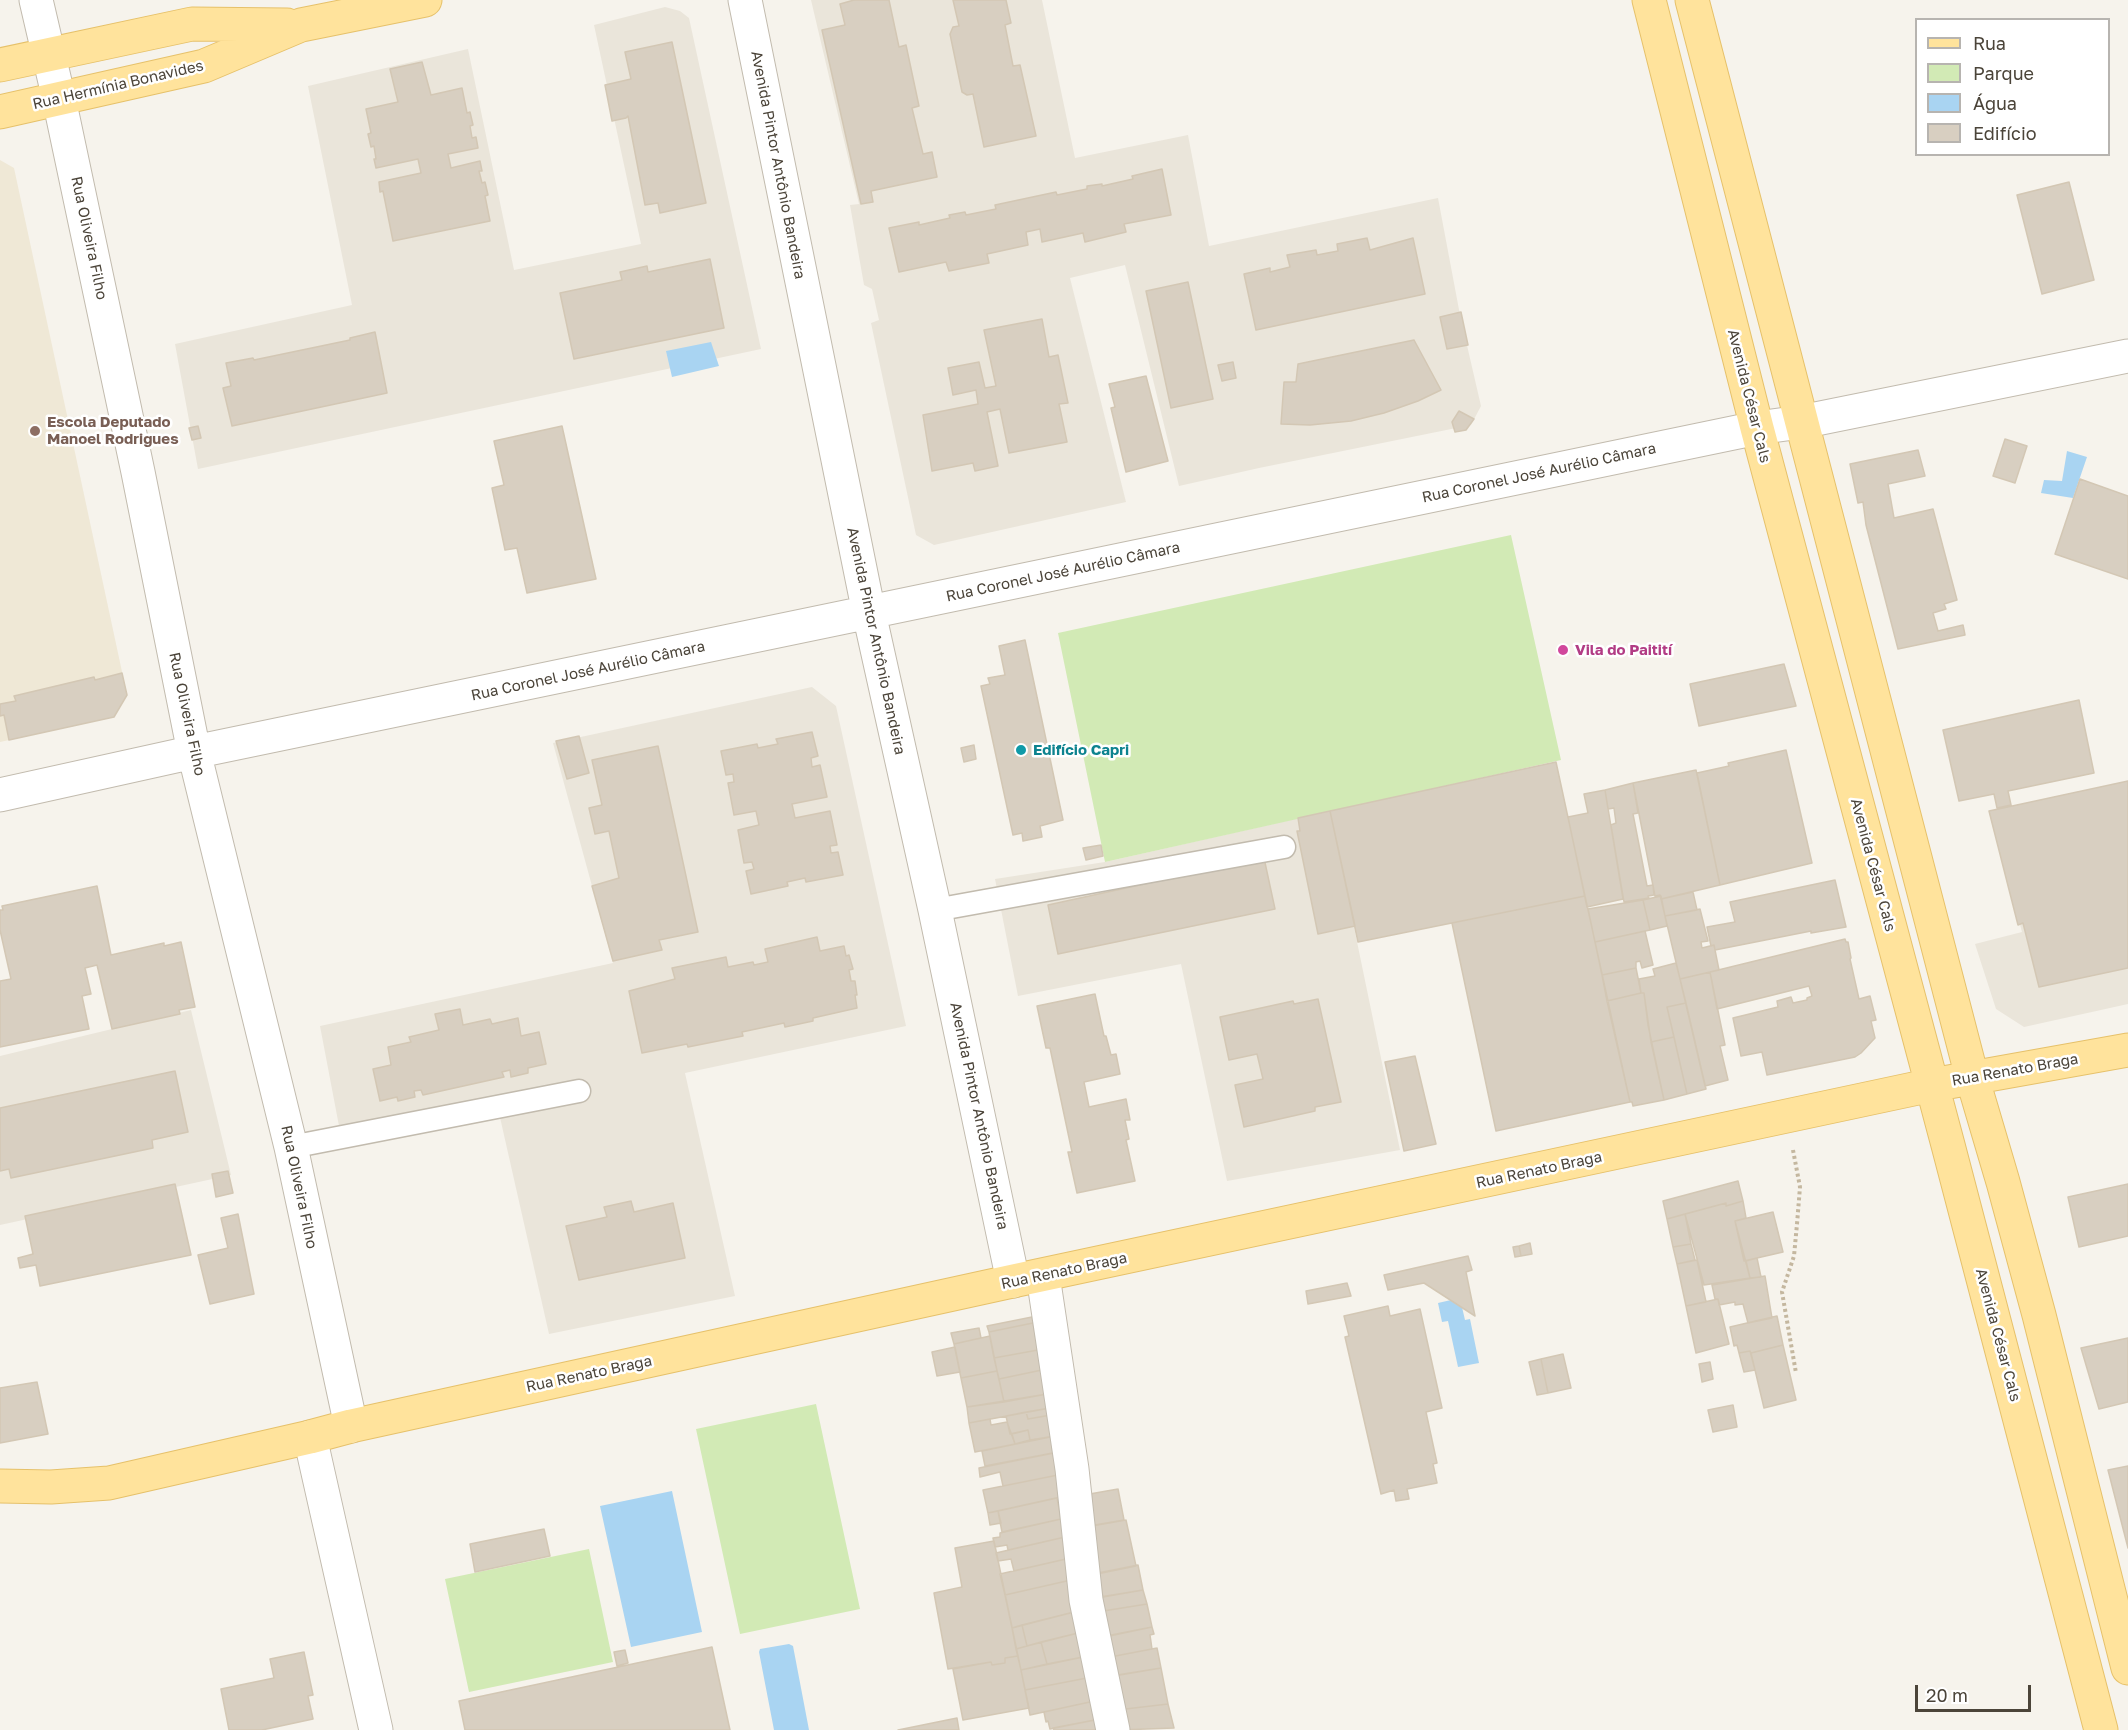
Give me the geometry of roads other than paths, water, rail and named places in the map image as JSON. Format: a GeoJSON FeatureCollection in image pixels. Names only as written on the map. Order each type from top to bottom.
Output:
{"type":"FeatureCollection","features":[{"type":"Feature","properties":{"kind":"main road","name":"Rua Hermínia Bonavides"},"geometry":{"type":"LineString","coordinates":[[0,112],[204,66],[301,26],[425,0]]}},
{"type":"Feature","properties":{"kind":"main road","name":"Avenida César Cals"},"geometry":{"type":"LineString","coordinates":[[1649,0],[1757,428],[2101,1730]]}},
{"type":"Feature","properties":{"kind":"main road"},"geometry":{"type":"LineString","coordinates":[[1692,0],[1972,1077],[2033,1293],[2128,1668]]}},
{"type":"Feature","properties":{"kind":"main road","name":"Rua Hermínia Bonavides"},"geometry":{"type":"LineString","coordinates":[[0,65],[192,24],[301,26]]}},
{"type":"Feature","properties":{"kind":"main road","name":"Rua Renato Braga"},"geometry":{"type":"LineString","coordinates":[[0,1486],[51,1486],[109,1482],[351,1426],[1932,1085],[2128,1050]]}},
{"type":"Feature","properties":{"kind":"street","name":"Rua Oliveira Filho"},"geometry":{"type":"LineString","coordinates":[[36,0],[138,472],[194,752],[291,1147],[351,1426]]}},
{"type":"Feature","properties":{"kind":"street","name":"Avenida Pintor Antônio Bandeira"},"geometry":{"type":"LineString","coordinates":[[745,0],[868,613],[935,910],[1028,1279],[1072,1469],[1086,1600],[1113,1730]]}},
{"type":"Feature","properties":{"kind":"street","name":"Rua Coronel José Aurélio Câmara"},"geometry":{"type":"LineString","coordinates":[[0,795],[194,752],[1757,428],[1801,422],[2128,356]]}},
{"type":"Feature","properties":{"kind":"street"},"geometry":{"type":"LineString","coordinates":[[310,1437],[376,1730]]}},
{"type":"Feature","properties":{"kind":"lane"},"geometry":{"type":"LineString","coordinates":[[935,910],[1284,847]]}},
{"type":"Feature","properties":{"kind":"lane"},"geometry":{"type":"LineString","coordinates":[[291,1147],[579,1091]]}},
{"type":"Feature","properties":{"kind":"water"},"geometry":{"type":"Polygon","coordinates":[[[711,342],[719,366],[672,377],[666,351],[711,342]]]}},
{"type":"Feature","properties":{"kind":"water"},"geometry":{"type":"Polygon","coordinates":[[[2067,451],[2087,457],[2073,498],[2041,493],[2044,480],[2062,481],[2067,451]]]}},
{"type":"Feature","properties":{"kind":"water"},"geometry":{"type":"Polygon","coordinates":[[[1451,1300],[1462,1307],[1465,1320],[1470,1319],[1479,1363],[1458,1367],[1448,1321],[1442,1322],[1438,1303],[1451,1300]]]}},
{"type":"Feature","properties":{"kind":"water"},"geometry":{"type":"Polygon","coordinates":[[[672,1491],[702,1632],[631,1647],[600,1506],[672,1491]]]}},
{"type":"Feature","properties":{"kind":"water"},"geometry":{"type":"Polygon","coordinates":[[[789,1644],[793,1646],[809,1730],[774,1730],[759,1652],[760,1649],[789,1644]]]}},
{"type":"Feature","properties":{"kind":"place","name":"Escola Deputado Manoel Rodrigues"},"geometry":{"type":"Point","coordinates":[35,431]}},
{"type":"Feature","properties":{"kind":"place","name":"Vila do Paitití"},"geometry":{"type":"Point","coordinates":[1563,650]}},
{"type":"Feature","properties":{"kind":"place","name":"Edifício Capri"},"geometry":{"type":"Point","coordinates":[1021,750]}}]}
